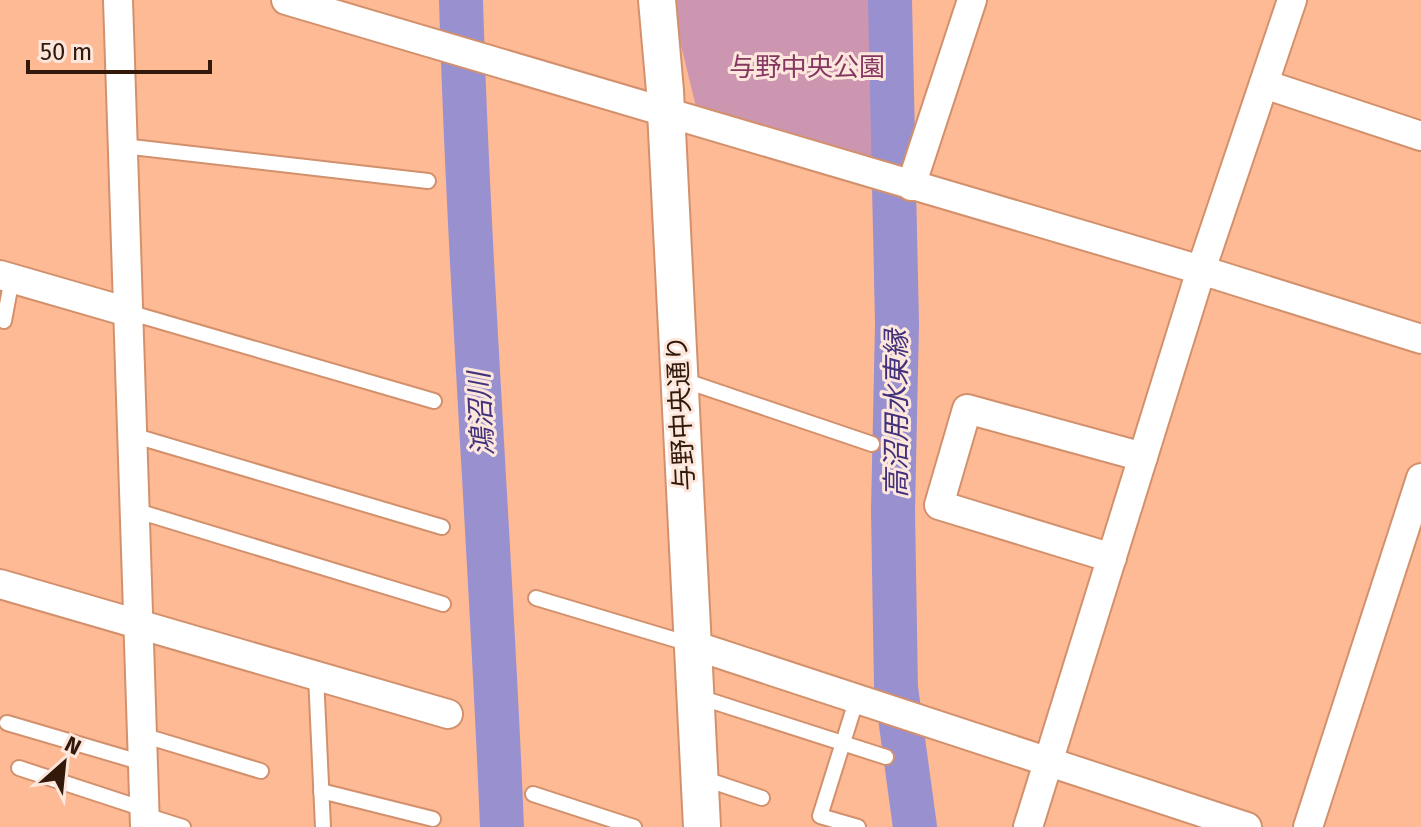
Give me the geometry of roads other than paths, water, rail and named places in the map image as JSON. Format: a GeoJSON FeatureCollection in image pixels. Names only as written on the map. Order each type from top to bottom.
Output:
{"type":"FeatureCollection","features":[{"type":"Feature","properties":{"kind":"street"},"geometry":{"type":"LineString","coordinates":[[118,0],[145,817]]}},
{"type":"Feature","properties":{"kind":"street"},"geometry":{"type":"LineString","coordinates":[[286,0],[1201,270],[1421,339]]}},
{"type":"Feature","properties":{"kind":"street","name":"与野中央通り"},"geometry":{"type":"LineString","coordinates":[[657,0],[666,113],[702,827]]}},
{"type":"Feature","properties":{"kind":"street"},"geometry":{"type":"LineString","coordinates":[[901,182],[972,0]]}},
{"type":"Feature","properties":{"kind":"street"},"geometry":{"type":"LineString","coordinates":[[1028,827],[1201,270],[1292,0]]}},
{"type":"Feature","properties":{"kind":"street"},"geometry":{"type":"LineString","coordinates":[[1264,84],[1421,136]]}},
{"type":"Feature","properties":{"kind":"street"},"geometry":{"type":"LineString","coordinates":[[6,276],[128,312]]}},
{"type":"Feature","properties":{"kind":"street"},"geometry":{"type":"LineString","coordinates":[[1112,558],[939,505],[967,409],[1143,457]]}},
{"type":"Feature","properties":{"kind":"street"},"geometry":{"type":"LineString","coordinates":[[1308,827],[1421,478]]}},
{"type":"Feature","properties":{"kind":"street"},"geometry":{"type":"LineString","coordinates":[[0,584],[448,714]]}},
{"type":"Feature","properties":{"kind":"street"},"geometry":{"type":"LineString","coordinates":[[693,645],[1247,827]]}},
{"type":"Feature","properties":{"kind":"lane"},"geometry":{"type":"LineString","coordinates":[[123,146],[428,181]]}},
{"type":"Feature","properties":{"kind":"lane"},"geometry":{"type":"LineString","coordinates":[[4,321],[6,276]]}},
{"type":"Feature","properties":{"kind":"lane"},"geometry":{"type":"LineString","coordinates":[[128,312],[434,401]]}},
{"type":"Feature","properties":{"kind":"lane"},"geometry":{"type":"LineString","coordinates":[[679,379],[872,444]]}},
{"type":"Feature","properties":{"kind":"lane"},"geometry":{"type":"LineString","coordinates":[[132,435],[442,527]]}},
{"type":"Feature","properties":{"kind":"lane"},"geometry":{"type":"LineString","coordinates":[[134,510],[443,604]]}},
{"type":"Feature","properties":{"kind":"lane"},"geometry":{"type":"LineString","coordinates":[[536,598],[693,645]]}},
{"type":"Feature","properties":{"kind":"lane"},"geometry":{"type":"LineString","coordinates":[[316,676],[323,827]]}},
{"type":"Feature","properties":{"kind":"lane"},"geometry":{"type":"LineString","coordinates":[[696,696],[886,757]]}},
{"type":"Feature","properties":{"kind":"lane"},"geometry":{"type":"LineString","coordinates":[[857,698],[820,816],[858,827]]}},
{"type":"Feature","properties":{"kind":"lane"},"geometry":{"type":"LineString","coordinates":[[7,723],[143,763]]}},
{"type":"Feature","properties":{"kind":"lane"},"geometry":{"type":"LineString","coordinates":[[142,735],[261,771]]}},
{"type":"Feature","properties":{"kind":"lane"},"geometry":{"type":"LineString","coordinates":[[19,768],[145,817],[183,827]]}},
{"type":"Feature","properties":{"kind":"lane"},"geometry":{"type":"LineString","coordinates":[[699,777],[762,798]]}},
{"type":"Feature","properties":{"kind":"lane"},"geometry":{"type":"LineString","coordinates":[[321,791],[433,819]]}},
{"type":"Feature","properties":{"kind":"lane"},"geometry":{"type":"LineString","coordinates":[[533,794],[634,827]]}},
{"type":"Feature","properties":{"kind":"waterway","name":"鴻沼川"},"geometry":{"type":"LineString","coordinates":[[461,0],[502,827]]}},
{"type":"Feature","properties":{"kind":"waterway","name":"高沼用水東縁"},"geometry":{"type":"LineString","coordinates":[[890,0],[897,324],[893,511],[896,688],[915,827]]}},
{"type":"Feature","properties":{"kind":"park label","name":"与野中央公園"},"geometry":{"type":"Point","coordinates":[807,67]}}]}
